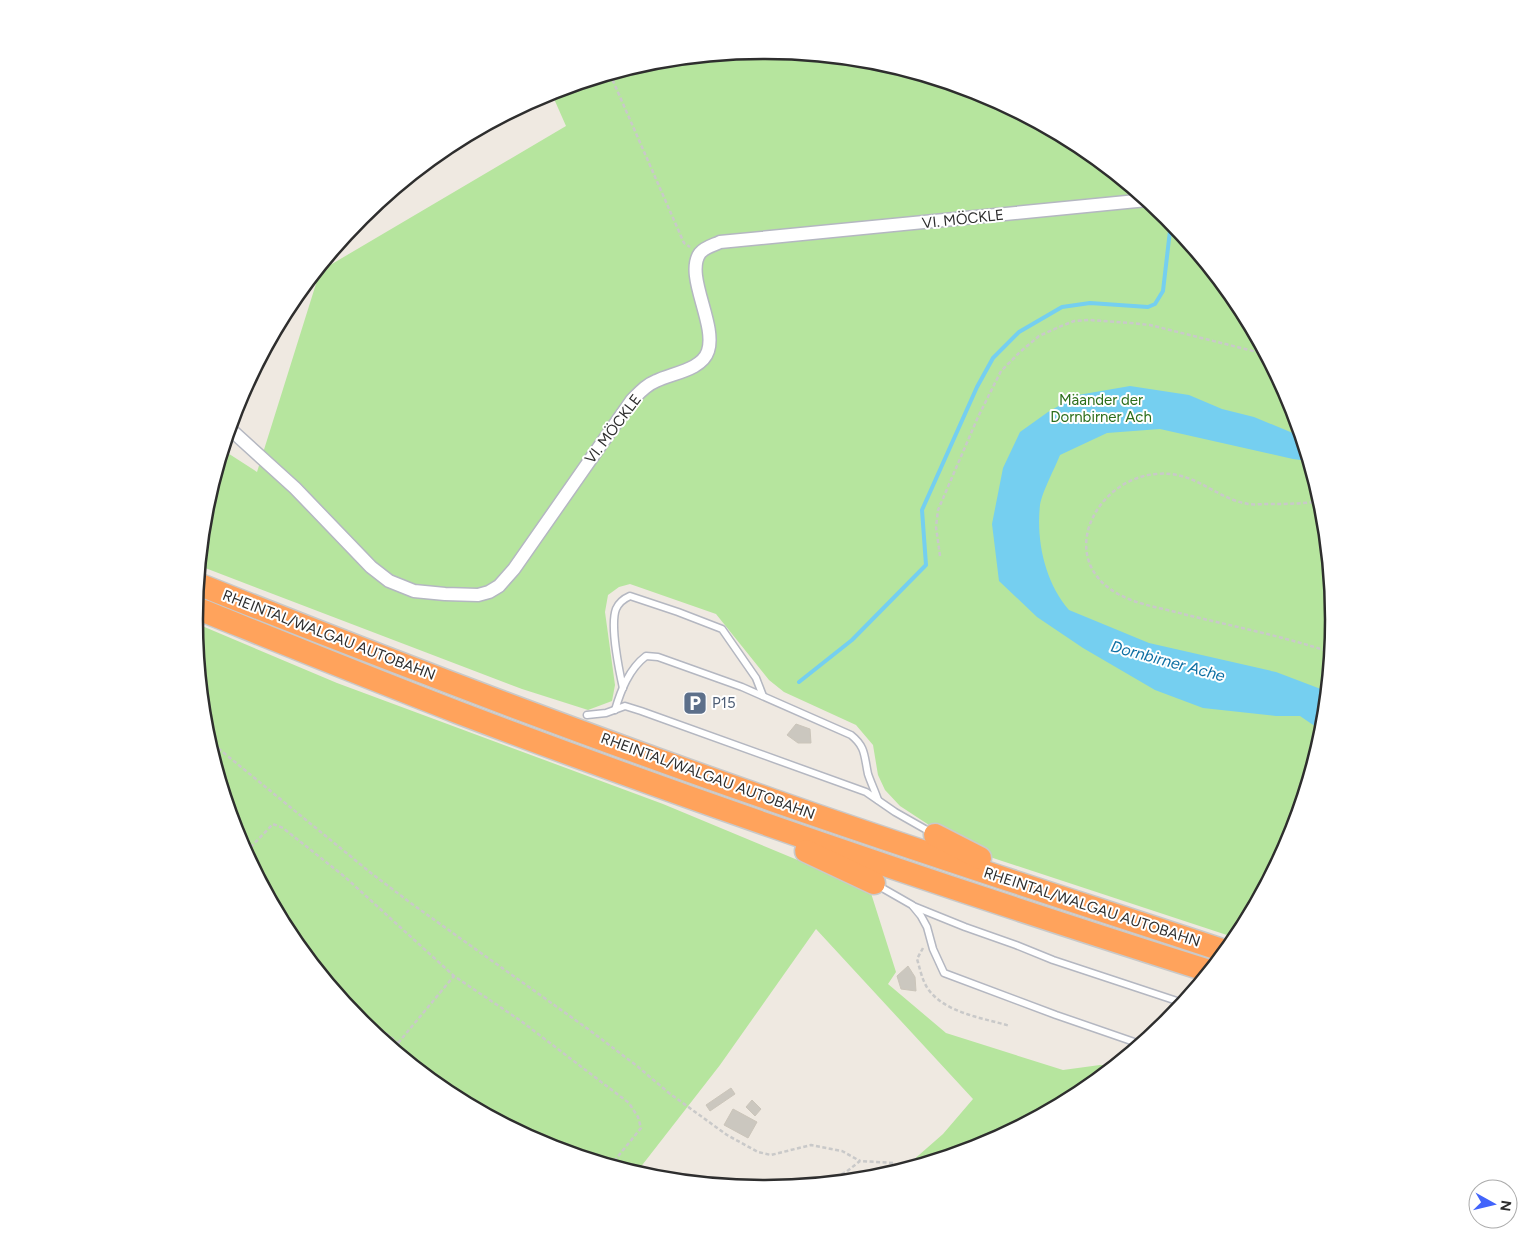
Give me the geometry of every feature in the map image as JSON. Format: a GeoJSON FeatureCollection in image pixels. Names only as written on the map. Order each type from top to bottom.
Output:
{"type":"FeatureCollection","features":[{"type":"Feature","properties":{"kind":"highway","name":"RHEINTAL/WALGAU AUTOBAHN"},"geometry":{"type":"LineString","coordinates":[[204,586],[312,630],[490,697],[772,800],[1218,949]]}},
{"type":"Feature","properties":{"kind":"highway","name":"RHEINTAL/WALGAU AUTOBAHN"},"geometry":{"type":"LineString","coordinates":[[203,611],[458,712],[749,818],[1039,918],[1202,969]]}},
{"type":"Feature","properties":{"kind":"highway"},"geometry":{"type":"LineString","coordinates":[[490,697],[525,699],[571,714],[588,715]]}},
{"type":"Feature","properties":{"kind":"highway"},"geometry":{"type":"LineString","coordinates":[[749,818],[762,834],[794,846],[874,883]]}},
{"type":"Feature","properties":{"kind":"highway"},"geometry":{"type":"LineString","coordinates":[[935,835],[1048,893]]}},
{"type":"Feature","properties":{"kind":"street","name":"VI. MÖCKLE"},"geometry":{"type":"LineString","coordinates":[[235,434],[295,488],[371,567],[389,581],[414,591],[478,595],[489,592],[499,586],[514,569],[632,400],[644,388],[655,381],[702,362],[708,351],[710,333],[696,275],[700,254],[707,247],[720,242],[1137,201]]}},
{"type":"Feature","properties":{"kind":"lane"},"geometry":{"type":"LineString","coordinates":[[623,688],[614,633],[615,610],[621,600],[630,596],[722,629],[756,678],[763,696]]}},
{"type":"Feature","properties":{"kind":"lane"},"geometry":{"type":"LineString","coordinates":[[615,710],[623,688],[638,663],[646,656],[658,658],[742,687],[851,735],[860,742],[865,753],[868,774],[878,800]]}},
{"type":"Feature","properties":{"kind":"lane"},"geometry":{"type":"LineString","coordinates":[[588,715],[606,714],[625,706],[641,711],[866,792],[935,835]]}},
{"type":"Feature","properties":{"kind":"lane"},"geometry":{"type":"LineString","coordinates":[[874,883],[912,905],[965,927],[1016,944],[1053,960],[1175,1001]]}},
{"type":"Feature","properties":{"kind":"lane"},"geometry":{"type":"LineString","coordinates":[[912,905],[927,927],[944,973],[1133,1042]]}},
{"type":"Feature","properties":{"kind":"path"},"geometry":{"type":"LineString","coordinates":[[613,80],[684,243],[700,254]]}},
{"type":"Feature","properties":{"kind":"path"},"geometry":{"type":"LineString","coordinates":[[940,556],[936,526],[938,510],[978,416],[1005,366],[1039,336],[1074,321],[1115,321],[1150,326],[1257,352]]}},
{"type":"Feature","properties":{"kind":"path"},"geometry":{"type":"LineString","coordinates":[[1312,502],[1298,504],[1248,504],[1226,496],[1188,477],[1157,474],[1140,476],[1122,484],[1110,494],[1097,510],[1089,527],[1086,541],[1087,558],[1092,570],[1104,584],[1119,594],[1141,603],[1280,637],[1324,650]]}},
{"type":"Feature","properties":{"kind":"path"},"geometry":{"type":"LineString","coordinates":[[218,748],[371,873],[588,1029],[637,1066],[668,1093],[727,1135],[758,1152],[771,1155],[811,1146],[842,1151],[860,1160],[895,1162]]}},
{"type":"Feature","properties":{"kind":"path"},"geometry":{"type":"LineString","coordinates":[[251,846],[273,824],[283,828],[345,877],[454,976],[521,1021],[629,1103],[638,1117],[641,1128],[616,1160]]}},
{"type":"Feature","properties":{"kind":"path"},"geometry":{"type":"LineString","coordinates":[[932,942],[925,944],[918,959],[923,979],[938,999],[952,1008],[1010,1026]]}},
{"type":"Feature","properties":{"kind":"path"},"geometry":{"type":"LineString","coordinates":[[386,1034],[398,1043],[454,976]]}},
{"type":"Feature","properties":{"kind":"path"},"geometry":{"type":"LineString","coordinates":[[842,1174],[860,1160]]}},
{"type":"Feature","properties":{"kind":"green space","name":"Mäander der Dornbirner Ach"},"geometry":{"type":"Polygon","coordinates":[[[727,60],[801,60],[873,70],[909,78],[979,101],[1044,134],[1076,153],[1134,198],[1161,223],[1209,278],[1250,339],[1267,371],[1295,439],[1306,474],[1314,510],[1324,583],[1324,656],[1320,693],[1306,765],[1295,800],[1267,868],[1250,900],[1227,935],[993,858],[932,827],[900,806],[885,790],[878,775],[873,745],[856,725],[784,692],[769,680],[716,614],[630,584],[619,587],[608,595],[605,612],[615,685],[612,701],[588,710],[522,689],[206,568],[214,510],[228,454],[257,472],[319,278],[329,266],[566,126],[554,99],[619,78],[691,64],[727,60]]]}},
{"type":"Feature","properties":{"kind":"green space"},"geometry":{"type":"Polygon","coordinates":[[[203,626],[337,683],[663,804],[870,890],[896,972],[888,984],[946,1033],[1063,1070],[1104,1065],[1076,1086],[1012,1122],[979,1138],[914,1159],[943,1134],[973,1099],[816,929],[720,1065],[641,1166],[619,1161],[549,1138],[516,1122],[452,1086],[394,1041],[367,1016],[319,961],[278,900],[261,868],[233,800],[222,765],[208,693],[203,626]]]}},
{"type":"Feature","properties":{"kind":"water","name":"Dornbirner Ache"},"geometry":{"type":"Polygon","coordinates":[[[1130,386],[1189,395],[1222,409],[1254,417],[1293,433],[1302,460],[1160,429],[1107,433],[1060,455],[1041,500],[1039,533],[1048,574],[1069,610],[1149,643],[1276,672],[1320,689],[1315,726],[1300,716],[1276,716],[1203,708],[1155,690],[1083,648],[1037,617],[999,581],[992,524],[1003,468],[1020,432],[1048,412],[1078,395],[1130,386]]]}},
{"type":"Feature","properties":{"kind":"building"},"geometry":{"type":"Polygon","coordinates":[[[796,724],[810,729],[811,743],[798,743],[787,735],[796,724]]]}},
{"type":"Feature","properties":{"kind":"building"},"geometry":{"type":"Polygon","coordinates":[[[908,966],[915,977],[916,991],[901,989],[897,976],[908,966]]]}},
{"type":"Feature","properties":{"kind":"building"},"geometry":{"type":"Polygon","coordinates":[[[731,1088],[735,1094],[710,1111],[706,1105],[731,1088]]]}},
{"type":"Feature","properties":{"kind":"building"},"geometry":{"type":"Polygon","coordinates":[[[752,1100],[761,1109],[755,1116],[746,1107],[752,1100]]]}},
{"type":"Feature","properties":{"kind":"building"},"geometry":{"type":"Polygon","coordinates":[[[733,1109],[757,1122],[748,1138],[724,1125],[733,1109]]]}},
{"type":"Feature","properties":{"kind":"waterway"},"geometry":{"type":"LineString","coordinates":[[799,682],[852,640],[926,565],[922,510],[977,387],[993,358],[1019,332],[1062,307],[1090,303],[1148,307],[1155,304],[1163,291],[1170,232]]}},
{"type":"Feature","properties":{"kind":"place","name":"P15"},"geometry":{"type":"Point","coordinates":[695,703]}}]}
